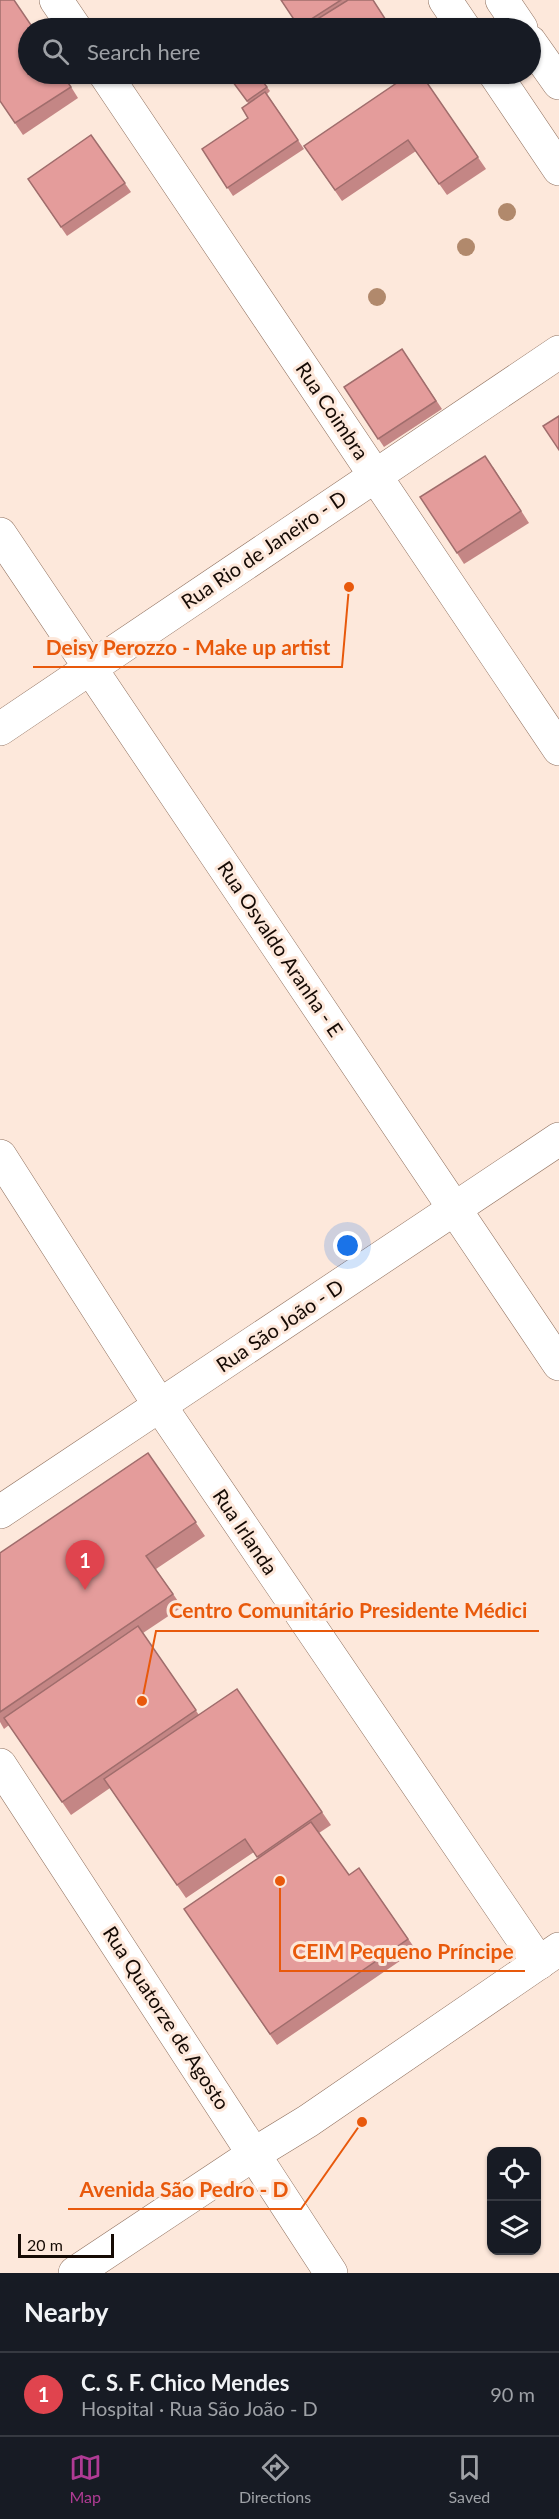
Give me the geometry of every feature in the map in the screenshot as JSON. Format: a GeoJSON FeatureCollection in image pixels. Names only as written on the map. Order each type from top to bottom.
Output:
{"type":"FeatureCollection","features":[{"type":"Feature","properties":{"kind":"street"},"geometry":{"type":"LineString","coordinates":[[56,0],[68,18]]}},
{"type":"Feature","properties":{"kind":"street"},"geometry":{"type":"LineString","coordinates":[[445,0],[457,18]]}},
{"type":"Feature","properties":{"kind":"street"},"geometry":{"type":"LineString","coordinates":[[502,0],[514,18]]}},
{"type":"Feature","properties":{"kind":"street"},"geometry":{"type":"LineString","coordinates":[[514,102],[557,80],[541,57]]}},
{"type":"Feature","properties":{"kind":"street","name":"Rua Coimbra"},"geometry":{"type":"LineString","coordinates":[[112,84],[559,749]]}},
{"type":"Feature","properties":{"kind":"street"},"geometry":{"type":"LineString","coordinates":[[502,84],[559,169]]}},
{"type":"Feature","properties":{"kind":"street","name":"Rua Rio de Janeiro - D"},"geometry":{"type":"LineString","coordinates":[[0,729],[559,352]]}},
{"type":"Feature","properties":{"kind":"street","name":"Rua Osvaldo Aranha - E"},"geometry":{"type":"LineString","coordinates":[[0,534],[559,1364]]}},
{"type":"Feature","properties":{"kind":"street","name":"Rua São João - D"},"geometry":{"type":"LineString","coordinates":[[0,1512],[559,1139]]}},
{"type":"Feature","properties":{"kind":"street","name":"Rua Irlanda"},"geometry":{"type":"LineString","coordinates":[[0,1156],[160,1406],[549,1956]]}},
{"type":"Feature","properties":{"kind":"street","name":"Rua Quatorze de Agosto"},"geometry":{"type":"LineString","coordinates":[[0,1765],[331,2273]]}},
{"type":"Feature","properties":{"kind":"street"},"geometry":{"type":"LineString","coordinates":[[75,2273],[254,2154],[308,2121],[549,1956]]}},
{"type":"Feature","properties":{"kind":"building"},"geometry":{"type":"Polygon","coordinates":[[[0,0],[14,0],[26,18],[18,18],[18,84],[69,84],[71,87],[15,123],[0,101],[0,0]]]}},
{"type":"Feature","properties":{"kind":"building"},"geometry":{"type":"Polygon","coordinates":[[[281,0],[341,0],[313,18],[293,18],[281,0]]]}},
{"type":"Feature","properties":{"kind":"building"},"geometry":{"type":"Polygon","coordinates":[[[348,0],[373,0],[385,18],[319,18],[348,0]]]}},
{"type":"Feature","properties":{"kind":"building"},"geometry":{"type":"Polygon","coordinates":[[[234,84],[265,84],[267,87],[247,101],[234,84]]]}},
{"type":"Feature","properties":{"kind":"building"},"geometry":{"type":"Polygon","coordinates":[[[395,84],[428,84],[478,157],[439,184],[408,140],[335,190],[304,146],[395,84]]]}},
{"type":"Feature","properties":{"kind":"building"},"geometry":{"type":"Polygon","coordinates":[[[265,92],[298,140],[227,188],[202,149],[248,118],[242,108],[265,92]]]}},
{"type":"Feature","properties":{"kind":"building"},"geometry":{"type":"Polygon","coordinates":[[[91,135],[125,183],[61,227],[28,179],[91,135]]]}},
{"type":"Feature","properties":{"kind":"building"},"geometry":{"type":"Polygon","coordinates":[[[402,349],[436,401],[378,439],[344,387],[402,349]]]}},
{"type":"Feature","properties":{"kind":"building"},"geometry":{"type":"Polygon","coordinates":[[[559,416],[559,450],[543,426],[559,416]]]}},
{"type":"Feature","properties":{"kind":"building"},"geometry":{"type":"Polygon","coordinates":[[[485,456],[521,511],[457,553],[420,497],[485,456]]]}},
{"type":"Feature","properties":{"kind":"building"},"geometry":{"type":"Polygon","coordinates":[[[148,1453],[196,1522],[146,1556],[173,1594],[0,1712],[0,1553],[148,1453]]]}},
{"type":"Feature","properties":{"kind":"building"},"geometry":{"type":"Polygon","coordinates":[[[138,1626],[196,1710],[62,1802],[4,1718],[138,1626]]]}},
{"type":"Feature","properties":{"kind":"building"},"geometry":{"type":"Polygon","coordinates":[[[237,1689],[322,1812],[257,1857],[245,1839],[177,1885],[104,1779],[237,1689]]]}},
{"type":"Feature","properties":{"kind":"building"},"geometry":{"type":"Polygon","coordinates":[[[311,1822],[349,1875],[359,1868],[408,1939],[270,2034],[184,1909],[311,1822]]]}},
{"type":"Feature","properties":{"kind":"place","name":"Deisy Perozzo - Make up artist"},"geometry":{"type":"Point","coordinates":[349,587]}},
{"type":"Feature","properties":{"kind":"place","name":"C. S. F. Chico Mendes"},"geometry":{"type":"Point","coordinates":[85,1590]}},
{"type":"Feature","properties":{"kind":"place","name":"Centro Comunitário Presidente Médici"},"geometry":{"type":"Point","coordinates":[142,1701]}},
{"type":"Feature","properties":{"kind":"place","name":"CEIM Pequeno Príncipe"},"geometry":{"type":"Point","coordinates":[280,1881]}},
{"type":"Feature","properties":{"kind":"place","name":"Avenida São Pedro - D"},"geometry":{"type":"Point","coordinates":[362,2122]}}]}
